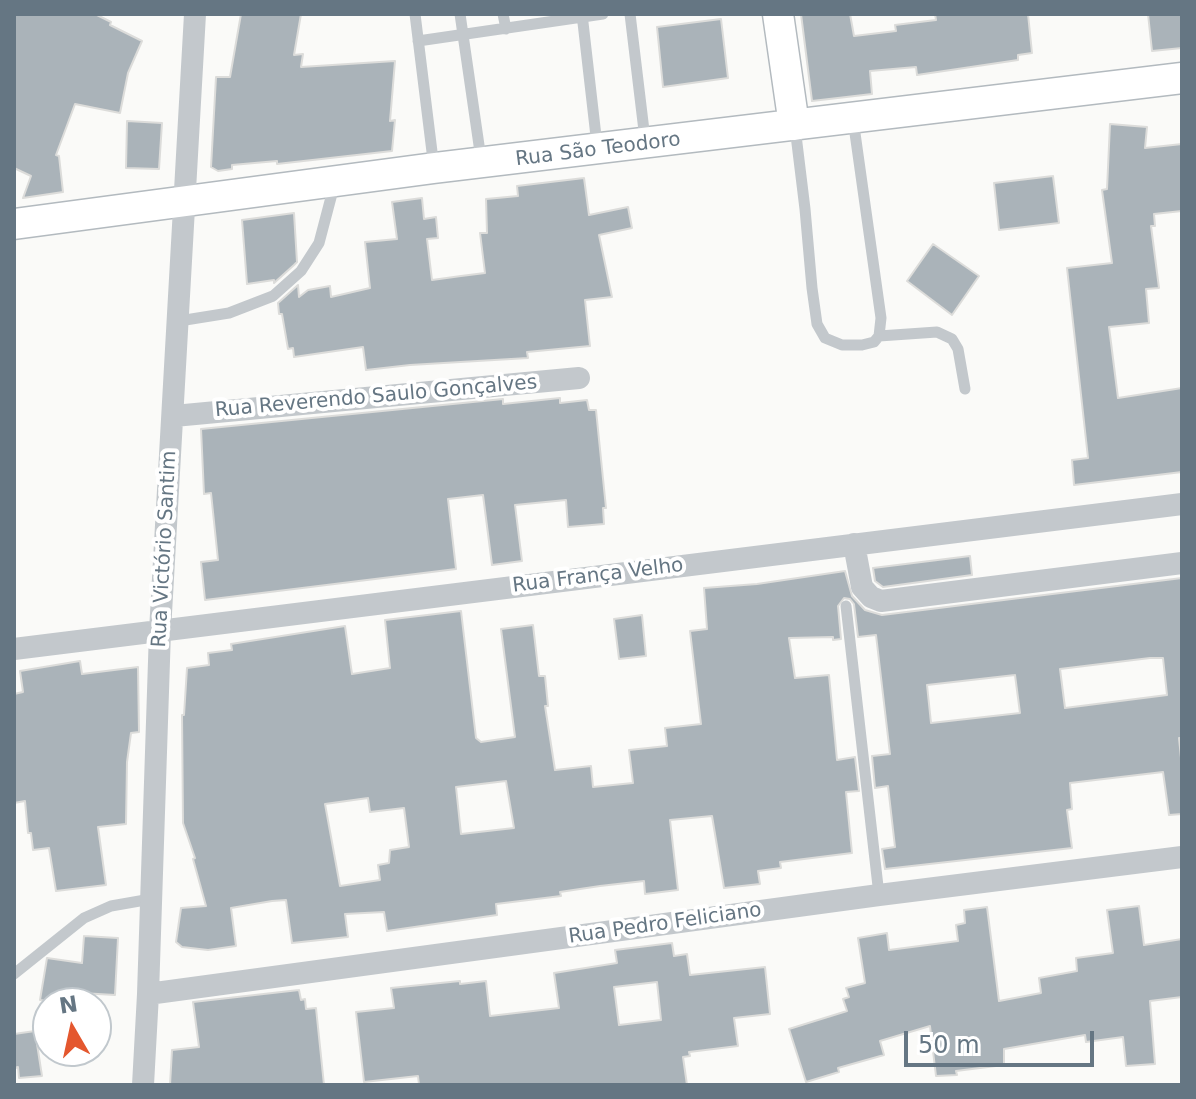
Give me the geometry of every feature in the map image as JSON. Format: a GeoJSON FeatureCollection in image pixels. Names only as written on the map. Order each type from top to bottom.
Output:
{"type":"FeatureCollection","features":[{"type":"Feature","properties":{"kind":"main road"},"geometry":{"type":"LineString","coordinates":[[775,17],[794,125]]}},
{"type":"Feature","properties":{"kind":"main road","name":"Rua São Teodoro"},"geometry":{"type":"LineString","coordinates":[[18,220],[1182,78]]}},
{"type":"Feature","properties":{"kind":"main road"},"geometry":{"type":"LineString","coordinates":[[1097,87],[1164,92],[1182,98]]}},
{"type":"Feature","properties":{"kind":"street","name":"Rua Victório Santim"},"geometry":{"type":"LineString","coordinates":[[143,1085],[160,631],[179,321],[191,16]]}},
{"type":"Feature","properties":{"kind":"street","name":"Rua Reverendo Saulo Gonçalves"},"geometry":{"type":"LineString","coordinates":[[174,416],[579,378]]}},
{"type":"Feature","properties":{"kind":"street","name":"Rua França Velho"},"geometry":{"type":"LineString","coordinates":[[14,649],[1182,504]]}},
{"type":"Feature","properties":{"kind":"street"},"geometry":{"type":"LineString","coordinates":[[854,544],[862,587],[871,597],[881,601],[1182,563]]}},
{"type":"Feature","properties":{"kind":"street","name":"Rua Pedro Feliciano"},"geometry":{"type":"LineString","coordinates":[[148,994],[1182,857]]}},
{"type":"Feature","properties":{"kind":"lane"},"geometry":{"type":"LineString","coordinates":[[415,14],[434,168]]}},
{"type":"Feature","properties":{"kind":"lane"},"geometry":{"type":"LineString","coordinates":[[460,14],[482,164]]}},
{"type":"Feature","properties":{"kind":"lane"},"geometry":{"type":"LineString","coordinates":[[503,14],[506,29]]}},
{"type":"Feature","properties":{"kind":"lane"},"geometry":{"type":"LineString","coordinates":[[418,41],[603,14]]}},
{"type":"Feature","properties":{"kind":"lane"},"geometry":{"type":"LineString","coordinates":[[630,14],[645,144]]}},
{"type":"Feature","properties":{"kind":"lane"},"geometry":{"type":"LineString","coordinates":[[582,16],[597,150]]}},
{"type":"Feature","properties":{"kind":"lane"},"geometry":{"type":"LineString","coordinates":[[794,125],[817,324],[825,338],[842,345],[862,345],[874,342],[879,336],[881,318],[853,118]]}},
{"type":"Feature","properties":{"kind":"lane"},"geometry":{"type":"LineString","coordinates":[[179,321],[229,313],[273,296],[301,271],[319,243],[335,181]]}},
{"type":"Feature","properties":{"kind":"lane"},"geometry":{"type":"LineString","coordinates":[[879,336],[937,332],[952,339],[958,349],[965,389]]}},
{"type":"Feature","properties":{"kind":"lane"},"geometry":{"type":"LineString","coordinates":[[846,606],[879,895]]}},
{"type":"Feature","properties":{"kind":"lane"},"geometry":{"type":"LineString","coordinates":[[14,974],[84,918],[111,906],[151,899]]}},
{"type":"Feature","properties":{"kind":"building"},"geometry":{"type":"Polygon","coordinates":[[[14,14],[95,14],[142,41],[128,73],[120,113],[75,104],[56,155],[59,156],[63,192],[23,198],[31,176],[14,168],[14,14]]]}},
{"type":"Feature","properties":{"kind":"building"},"geometry":{"type":"Polygon","coordinates":[[[241,14],[301,14],[294,55],[303,54],[301,67],[395,61],[390,121],[395,120],[392,151],[277,164],[277,161],[232,165],[232,169],[218,171],[211,167],[216,77],[230,77],[241,14]]]}},
{"type":"Feature","properties":{"kind":"building"},"geometry":{"type":"Polygon","coordinates":[[[801,14],[850,14],[854,36],[896,31],[895,25],[936,20],[935,14],[1028,14],[1032,53],[1018,55],[1018,60],[917,75],[916,67],[870,71],[872,94],[812,101],[801,14]]]}},
{"type":"Feature","properties":{"kind":"building"},"geometry":{"type":"Polygon","coordinates":[[[1148,14],[1182,14],[1182,48],[1152,51],[1148,14]]]}},
{"type":"Feature","properties":{"kind":"building"},"geometry":{"type":"Polygon","coordinates":[[[721,19],[728,78],[663,87],[657,27],[721,19]]]}},
{"type":"Feature","properties":{"kind":"building"},"geometry":{"type":"Polygon","coordinates":[[[127,121],[162,123],[159,169],[126,168],[127,121]]]}},
{"type":"Feature","properties":{"kind":"building"},"geometry":{"type":"Polygon","coordinates":[[[1110,124],[1147,127],[1145,148],[1182,144],[1182,211],[1154,214],[1155,226],[1151,226],[1159,288],[1146,289],[1149,323],[1109,327],[1118,398],[1182,388],[1182,472],[1074,485],[1072,460],[1088,458],[1067,268],[1112,263],[1102,190],[1107,189],[1110,124]]]}},
{"type":"Feature","properties":{"kind":"building"},"geometry":{"type":"Polygon","coordinates":[[[1053,176],[1059,223],[999,230],[994,183],[1053,176]]]}},
{"type":"Feature","properties":{"kind":"building"},"geometry":{"type":"Polygon","coordinates":[[[584,178],[589,215],[628,207],[632,228],[599,235],[612,297],[585,300],[590,346],[527,352],[528,358],[366,370],[363,347],[294,357],[293,348],[288,349],[278,303],[298,285],[299,297],[308,290],[330,286],[331,297],[370,288],[365,242],[397,239],[392,202],[422,198],[424,219],[436,217],[438,238],[427,239],[432,280],[485,273],[480,233],[487,233],[486,199],[518,196],[517,186],[584,178]]]}},
{"type":"Feature","properties":{"kind":"building"},"geometry":{"type":"Polygon","coordinates":[[[294,213],[297,262],[274,283],[274,280],[247,284],[242,220],[294,213]]]}},
{"type":"Feature","properties":{"kind":"building"},"geometry":{"type":"Polygon","coordinates":[[[933,244],[979,276],[952,315],[907,281],[933,244]]]}},
{"type":"Feature","properties":{"kind":"building"},"geometry":{"type":"Polygon","coordinates":[[[560,398],[560,403],[587,400],[589,410],[596,410],[606,508],[603,508],[604,524],[568,527],[566,500],[515,505],[522,561],[492,565],[483,495],[448,499],[456,569],[205,600],[201,562],[218,560],[211,493],[204,494],[201,429],[503,399],[503,404],[560,398]]]}},
{"type":"Feature","properties":{"kind":"building"},"geometry":{"type":"Polygon","coordinates":[[[970,556],[972,575],[883,587],[875,581],[873,568],[970,556]]]}},
{"type":"Feature","properties":{"kind":"building"},"geometry":{"type":"Polygon","coordinates":[[[845,571],[852,596],[865,610],[882,615],[1182,578],[1182,738],[1179,738],[1182,814],[1169,815],[1163,772],[1070,783],[1072,809],[1067,810],[1072,848],[885,869],[882,849],[895,847],[888,786],[875,788],[872,756],[890,754],[876,635],[858,637],[854,604],[844,598],[838,606],[841,639],[789,638],[795,678],[829,675],[837,760],[855,757],[859,791],[846,792],[852,853],[780,862],[781,868],[758,871],[760,884],[724,888],[712,816],[670,820],[678,890],[645,894],[644,881],[600,886],[560,892],[561,896],[496,904],[497,915],[387,931],[384,912],[345,914],[348,937],[292,943],[286,900],[272,901],[231,908],[236,946],[208,950],[182,947],[176,942],[181,908],[206,906],[183,823],[182,715],[187,668],[209,665],[208,653],[232,650],[231,644],[345,626],[352,674],[390,668],[385,620],[461,611],[476,738],[481,742],[515,737],[501,629],[533,625],[539,676],[545,676],[548,706],[545,706],[555,770],[591,766],[593,787],[633,783],[629,750],[667,746],[665,728],[701,724],[690,631],[707,629],[704,588],[845,571]],[[1163,658],[1060,669],[1065,708],[1167,695],[1163,658]],[[1015,675],[927,685],[931,723],[1020,713],[1015,675]],[[506,781],[456,787],[461,834],[514,828],[506,781]],[[368,798],[325,804],[340,886],[380,880],[378,865],[389,863],[390,850],[409,847],[404,808],[370,812],[368,798]]]}},
{"type":"Feature","properties":{"kind":"building"},"geometry":{"type":"Polygon","coordinates":[[[642,615],[646,656],[619,659],[614,619],[642,615]]]}},
{"type":"Feature","properties":{"kind":"building"},"geometry":{"type":"Polygon","coordinates":[[[80,661],[82,674],[138,667],[139,732],[131,733],[127,762],[126,824],[98,827],[106,885],[56,891],[49,848],[33,850],[25,801],[14,803],[14,694],[23,692],[20,671],[80,661]]]}},
{"type":"Feature","properties":{"kind":"building"},"geometry":{"type":"Polygon","coordinates":[[[1139,906],[1144,945],[1182,939],[1182,997],[1150,1001],[1155,1064],[1126,1066],[1123,1037],[1086,1042],[1085,1035],[1004,1049],[1004,1065],[936,1076],[930,1026],[880,1041],[884,1055],[838,1068],[839,1072],[806,1082],[789,1029],[847,1011],[843,999],[849,997],[846,988],[865,983],[858,938],[887,933],[889,950],[958,941],[956,925],[965,923],[964,910],[987,907],[999,1001],[1041,993],[1039,978],[1077,971],[1076,958],[1113,953],[1107,910],[1139,906]]]}},
{"type":"Feature","properties":{"kind":"building"},"geometry":{"type":"Polygon","coordinates":[[[84,936],[118,938],[115,995],[112,995],[112,987],[42,987],[47,958],[82,963],[84,936]]]}},
{"type":"Feature","properties":{"kind":"building"},"geometry":{"type":"Polygon","coordinates":[[[672,943],[674,956],[687,954],[690,975],[765,967],[770,1014],[734,1018],[738,1046],[689,1052],[690,1056],[683,1057],[687,1085],[419,1085],[418,1076],[364,1082],[356,1012],[394,1008],[391,988],[486,981],[490,1016],[559,1008],[554,973],[617,963],[615,950],[672,943]],[[657,982],[614,987],[619,1025],[661,1020],[657,982]]]}},
{"type":"Feature","properties":{"kind":"building"},"geometry":{"type":"Polygon","coordinates":[[[299,990],[301,1000],[305,999],[306,1009],[316,1008],[324,1085],[170,1085],[172,1050],[199,1047],[193,1002],[299,990]]]}},
{"type":"Feature","properties":{"kind":"building"},"geometry":{"type":"Polygon","coordinates":[[[32,1031],[32,1067],[41,1067],[42,1076],[19,1078],[18,1067],[14,1068],[14,1034],[32,1031]]]}}]}
